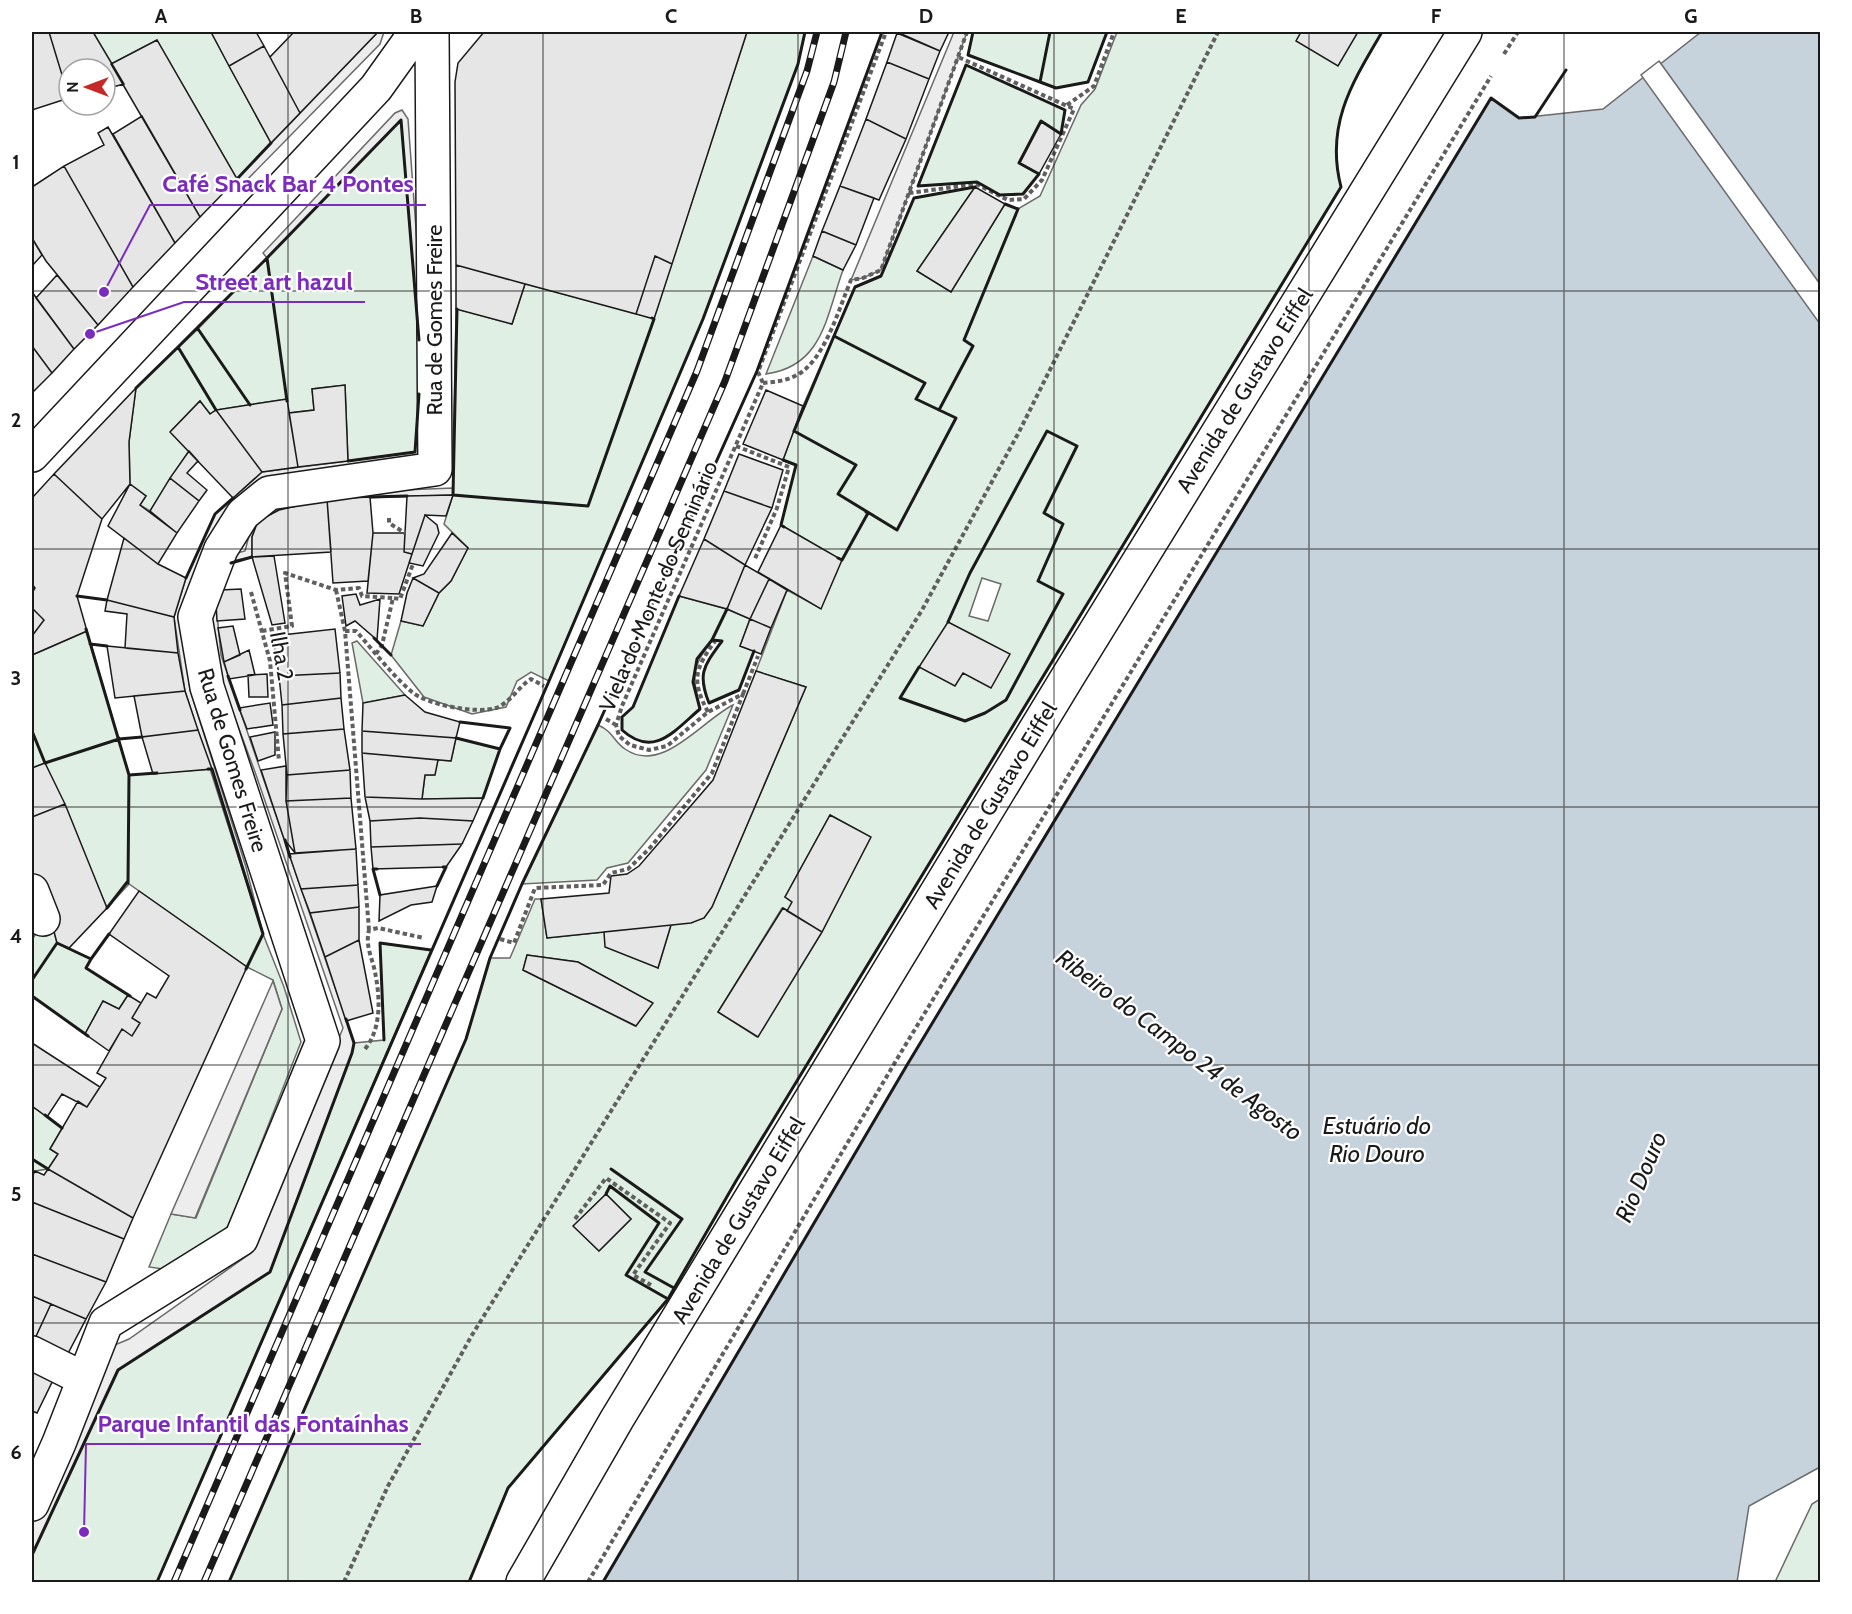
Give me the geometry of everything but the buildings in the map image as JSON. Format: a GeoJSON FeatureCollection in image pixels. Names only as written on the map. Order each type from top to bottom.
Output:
{"type":"FeatureCollection","features":[{"type":"Feature","properties":{"kind":"street"},"geometry":{"type":"LineString","coordinates":[[32,455],[376,88],[416,32]]}},
{"type":"Feature","properties":{"kind":"street","name":"Rua de Gomes Freire"},"geometry":{"type":"LineString","coordinates":[[32,1504],[58,1367],[106,1323],[241,1239],[323,1041],[207,687],[195,617],[221,549],[243,514],[269,493],[435,470],[432,32]]}},
{"type":"Feature","properties":{"kind":"street","name":"Avenida de Gustavo Eiffel"},"geometry":{"type":"LineString","coordinates":[[523,1582],[617,1419],[1067,678],[1465,32]]}},
{"type":"Feature","properties":{"kind":"path","name":"Viela do Monte do Seminário"},"geometry":{"type":"LineString","coordinates":[[743,694],[708,712],[667,746],[649,750],[630,746],[619,736],[616,725],[622,706],[763,383],[758,372],[886,32]]}},
{"type":"Feature","properties":{"kind":"path"},"geometry":{"type":"LineString","coordinates":[[763,383],[783,381],[798,375],[818,356],[850,280],[881,270],[967,32]]}},
{"type":"Feature","properties":{"kind":"path"},"geometry":{"type":"LineString","coordinates":[[1067,105],[1094,86],[1114,32]]}},
{"type":"Feature","properties":{"kind":"path"},"geometry":{"type":"LineString","coordinates":[[344,1582],[388,1486],[472,1335],[922,610],[1024,421],[1218,32]]}},
{"type":"Feature","properties":{"kind":"path"},"geometry":{"type":"LineString","coordinates":[[1500,61],[1518,32]]}},
{"type":"Feature","properties":{"kind":"path"},"geometry":{"type":"LineString","coordinates":[[909,193],[976,184],[1008,200],[1024,199],[1042,180],[1074,109],[958,57]]}},
{"type":"Feature","properties":{"kind":"path"},"geometry":{"type":"LineString","coordinates":[[588,1582],[900,1054],[1494,71]]}},
{"type":"Feature","properties":{"kind":"path"},"geometry":{"type":"LineString","coordinates":[[736,446],[789,467],[777,508],[754,561]]}},
{"type":"Feature","properties":{"kind":"path"},"geometry":{"type":"LineString","coordinates":[[262,631],[292,626],[285,573],[336,590],[358,588],[362,596],[400,600],[413,564]]}},
{"type":"Feature","properties":{"kind":"path","name":"Ilha 2"},"geometry":{"type":"LineString","coordinates":[[250,590],[270,661],[279,761]]}},
{"type":"Feature","properties":{"kind":"path"},"geometry":{"type":"LineString","coordinates":[[336,590],[345,631],[369,930],[368,951],[375,972],[378,1024],[372,1041]]}},
{"type":"Feature","properties":{"kind":"path"},"geometry":{"type":"LineString","coordinates":[[376,654],[382,645],[393,598]]}},
{"type":"Feature","properties":{"kind":"path"},"geometry":{"type":"LineString","coordinates":[[345,631],[356,631],[414,694],[460,708],[479,710],[498,708],[519,686],[531,679],[544,686]]}},
{"type":"Feature","properties":{"kind":"path"},"geometry":{"type":"LineString","coordinates":[[708,712],[696,684],[699,664],[715,641]]}},
{"type":"Feature","properties":{"kind":"path"},"geometry":{"type":"LineString","coordinates":[[500,939],[514,943],[536,888],[603,885],[611,873],[628,869],[649,849],[712,773],[758,656]]}},
{"type":"Feature","properties":{"kind":"path"},"geometry":{"type":"LineString","coordinates":[[606,718],[616,725]]}},
{"type":"Feature","properties":{"kind":"path"},"geometry":{"type":"LineString","coordinates":[[369,930],[378,928],[424,938]]}},
{"type":"Feature","properties":{"kind":"path"},"geometry":{"type":"LineString","coordinates":[[575,1219],[606,1178],[670,1223],[633,1275],[660,1290]]}},
{"type":"Feature","properties":{"kind":"green space"},"geometry":{"type":"Polygon","coordinates":[[[93,32],[211,32],[271,143],[237,179],[157,40],[117,61],[117,57],[107,57],[93,32]]]}},
{"type":"Feature","properties":{"kind":"green space"},"geometry":{"type":"Polygon","coordinates":[[[747,32],[805,32],[798,64],[703,319],[549,681],[531,672],[517,681],[506,707],[472,714],[424,697],[391,655],[401,621],[423,626],[439,593],[451,581],[468,548],[444,524],[453,495],[456,309],[512,324],[525,284],[654,318],[747,32]]]}},
{"type":"Feature","properties":{"kind":"green space"},"geometry":{"type":"Polygon","coordinates":[[[973,32],[1107,32],[1088,82],[1056,88],[968,55],[973,32]]]}},
{"type":"Feature","properties":{"kind":"green space"},"geometry":{"type":"Polygon","coordinates":[[[1117,32],[1382,32],[1344,105],[1336,144],[1341,187],[736,1181],[668,1299],[508,1488],[469,1582],[229,1582],[466,1039],[490,958],[510,958],[535,899],[541,899],[547,938],[604,932],[658,968],[671,925],[704,918],[712,907],[806,687],[756,671],[787,590],[820,608],[841,560],[781,525],[796,465],[783,460],[803,406],[855,287],[881,276],[914,198],[975,187],[917,271],[951,292],[1005,204],[1018,209],[1040,196],[1081,105],[1095,89],[1117,32]],[[982,578],[969,616],[988,621],[1001,584],[982,578]],[[830,815],[785,897],[792,902],[788,911],[782,908],[718,1012],[757,1037],[822,932],[870,837],[830,815]],[[527,955],[523,970],[635,1026],[652,1003],[578,962],[527,955]],[[606,1194],[574,1226],[599,1251],[631,1219],[606,1194]]]}},
{"type":"Feature","properties":{"kind":"green space"},"geometry":{"type":"Polygon","coordinates":[[[966,65],[1065,110],[1061,134],[1041,122],[1020,163],[1039,174],[1023,194],[1000,195],[976,182],[918,186],[966,65]]]}},
{"type":"Feature","properties":{"kind":"green space"},"geometry":{"type":"Polygon","coordinates":[[[401,120],[421,364],[415,452],[348,461],[345,385],[312,389],[314,410],[289,413],[286,399],[217,410],[210,414],[200,401],[171,431],[189,451],[150,511],[140,505],[146,496],[130,484],[129,442],[136,388],[198,329],[401,120]]]}},
{"type":"Feature","properties":{"kind":"green space"},"geometry":{"type":"Polygon","coordinates":[[[813,256],[843,270],[820,337],[800,361],[785,369],[766,374],[813,256]]]}},
{"type":"Feature","properties":{"kind":"green space"},"geometry":{"type":"Polygon","coordinates":[[[679,596],[727,609],[750,619],[740,646],[754,651],[739,690],[709,703],[703,685],[704,671],[710,657],[722,641],[712,640],[700,658],[695,673],[700,709],[673,733],[654,742],[644,742],[622,730],[622,717],[633,707],[679,596]]]}},
{"type":"Feature","properties":{"kind":"green space"},"geometry":{"type":"Polygon","coordinates":[[[87,631],[129,775],[212,769],[263,934],[284,987],[301,1042],[229,1225],[208,1249],[163,1269],[149,1267],[171,1214],[196,1218],[282,1009],[273,980],[247,967],[129,884],[107,908],[45,763],[32,768],[32,655],[87,631]]]}},
{"type":"Feature","properties":{"kind":"green space"},"geometry":{"type":"Polygon","coordinates":[[[357,641],[405,695],[363,703],[352,643],[357,641]]]}},
{"type":"Feature","properties":{"kind":"green space"},"geometry":{"type":"Polygon","coordinates":[[[733,705],[706,770],[628,863],[607,868],[597,880],[522,884],[598,725],[625,749],[639,755],[653,755],[667,751],[681,743],[733,705]]]}},
{"type":"Feature","properties":{"kind":"green space"},"geometry":{"type":"Polygon","coordinates":[[[456,738],[500,749],[483,798],[422,799],[425,775],[434,775],[438,760],[451,761],[456,738]]]}},
{"type":"Feature","properties":{"kind":"green space"},"geometry":{"type":"Polygon","coordinates":[[[50,916],[57,943],[91,959],[86,968],[128,995],[119,1009],[103,1001],[85,1034],[32,996],[32,940],[35,935],[36,921],[50,916]]]}},
{"type":"Feature","properties":{"kind":"green space"},"geometry":{"type":"Polygon","coordinates":[[[380,943],[431,950],[157,1582],[32,1582],[32,1555],[118,1370],[270,1272],[354,1043],[384,1040],[380,943]]]}},
{"type":"Feature","properties":{"kind":"green space"},"geometry":{"type":"Polygon","coordinates":[[[32,1106],[62,1128],[50,1149],[58,1154],[48,1169],[35,1171],[32,1177],[32,1106]]]}},
{"type":"Feature","properties":{"kind":"green space"},"geometry":{"type":"Polygon","coordinates":[[[1820,1499],[1820,1582],[1775,1582],[1812,1504],[1820,1499]]]}},
{"type":"Feature","properties":{"kind":"shaded area"},"geometry":{"type":"Polygon","coordinates":[[[378,32],[384,32],[380,44],[241,186],[237,179],[378,32]]]}},
{"type":"Feature","properties":{"kind":"shaded area"},"geometry":{"type":"Polygon","coordinates":[[[954,32],[967,32],[881,270],[863,278],[851,280],[954,32]]]}},
{"type":"Feature","properties":{"kind":"shaded area"},"geometry":{"type":"Polygon","coordinates":[[[402,110],[408,119],[426,366],[420,458],[266,479],[182,617],[190,690],[246,867],[263,934],[185,691],[174,617],[186,578],[215,514],[262,472],[415,452],[421,364],[401,120],[267,258],[263,253],[395,113],[402,110]]]}},
{"type":"Feature","properties":{"kind":"shaded area"},"geometry":{"type":"Polygon","coordinates":[[[453,488],[453,495],[327,499],[279,510],[258,521],[252,537],[252,557],[232,561],[216,603],[221,655],[354,1043],[352,1053],[270,1272],[118,1370],[32,1555],[32,1508],[105,1349],[129,1339],[251,1253],[343,1028],[255,772],[213,659],[210,604],[230,555],[245,551],[254,517],[275,504],[326,493],[453,488]]]}},
{"type":"Feature","properties":{"kind":"shaded area"},"geometry":{"type":"Polygon","coordinates":[[[273,981],[282,1009],[195,1218],[171,1214],[273,981]]]}},
{"type":"Feature","properties":{"kind":"water","name":"Estuário do Rio Douro"},"geometry":{"type":"Polygon","coordinates":[[[1701,32],[1820,32],[1820,1467],[1749,1506],[1737,1582],[603,1582],[907,1065],[1491,98],[1519,118],[1603,109],[1701,32]]]}},
{"type":"Feature","properties":{"kind":"pier"},"geometry":{"type":"Polygon","coordinates":[[[1659,61],[1820,284],[1820,324],[1641,75],[1659,61]]]}},
{"type":"Feature","properties":{"kind":"railway"},"geometry":{"type":"LineString","coordinates":[[174,1582],[697,371],[807,71],[817,32]]}},
{"type":"Feature","properties":{"kind":"railway"},"geometry":{"type":"LineString","coordinates":[[204,1582],[725,381],[834,82],[846,32]]}},
{"type":"Feature","properties":{"kind":"wall"},"geometry":{"type":"LineString","coordinates":[[157,1582],[549,681],[703,319],[798,64],[805,32]]}},
{"type":"Feature","properties":{"kind":"wall"},"geometry":{"type":"LineString","coordinates":[[229,1582],[466,1039],[490,958],[522,884],[598,725],[757,371],[882,32]]}},
{"type":"Feature","properties":{"kind":"wall"},"geometry":{"type":"LineString","coordinates":[[973,32],[968,55],[1040,82],[1050,32]]}},
{"type":"Feature","properties":{"kind":"wall"},"geometry":{"type":"LineString","coordinates":[[1040,82],[1056,88],[1088,82],[1107,32]]}},
{"type":"Feature","properties":{"kind":"wall"},"geometry":{"type":"LineString","coordinates":[[469,1582],[508,1488],[668,1299],[736,1181],[1341,187],[1336,144],[1344,105],[1382,32]]}},
{"type":"Feature","properties":{"kind":"wall"},"geometry":{"type":"LineString","coordinates":[[966,65],[1065,110],[1061,134],[1041,121],[1019,163],[1039,174],[1023,194],[1000,195],[977,182],[918,186],[966,65]]}},
{"type":"Feature","properties":{"kind":"wall"},"geometry":{"type":"LineString","coordinates":[[603,1582],[907,1065],[1491,98],[1519,118],[1535,117],[1566,70]]}},
{"type":"Feature","properties":{"kind":"wall"},"geometry":{"type":"LineString","coordinates":[[287,401],[267,258],[401,120],[419,340]]}},
{"type":"Feature","properties":{"kind":"wall"},"geometry":{"type":"LineString","coordinates":[[237,179],[271,143]]}},
{"type":"Feature","properties":{"kind":"wall"},"geometry":{"type":"LineString","coordinates":[[834,336],[855,287],[881,276],[914,198],[975,187]]}},
{"type":"Feature","properties":{"kind":"wall"},"geometry":{"type":"LineString","coordinates":[[939,410],[973,346],[964,340],[1018,209],[1005,204]]}},
{"type":"Feature","properties":{"kind":"wall"},"geometry":{"type":"LineString","coordinates":[[216,410],[178,347],[267,258]]}},
{"type":"Feature","properties":{"kind":"wall"},"geometry":{"type":"LineString","coordinates":[[457,309],[453,495],[588,506],[654,319],[652,318]]}},
{"type":"Feature","properties":{"kind":"wall"},"geometry":{"type":"LineString","coordinates":[[198,329],[250,405]]}},
{"type":"Feature","properties":{"kind":"wall"},"geometry":{"type":"LineString","coordinates":[[834,336],[925,383],[916,399],[956,418],[897,530],[838,494],[856,465],[794,431],[834,336]]}},
{"type":"Feature","properties":{"kind":"wall"},"geometry":{"type":"LineString","coordinates":[[136,388],[178,347]]}},
{"type":"Feature","properties":{"kind":"wall"},"geometry":{"type":"LineString","coordinates":[[348,461],[415,452],[419,394]]}},
{"type":"Feature","properties":{"kind":"wall"},"geometry":{"type":"LineString","coordinates":[[919,667],[900,698],[965,721],[985,713],[1006,700],[1063,594],[1038,581],[1063,524],[1044,513],[1077,446],[1047,431],[970,573],[948,622]]}},
{"type":"Feature","properties":{"kind":"wall"},"geometry":{"type":"LineString","coordinates":[[783,460],[796,465],[781,525],[784,527]]}},
{"type":"Feature","properties":{"kind":"wall"},"geometry":{"type":"LineString","coordinates":[[370,497],[407,496]]}},
{"type":"Feature","properties":{"kind":"wall"},"geometry":{"type":"LineString","coordinates":[[186,578],[215,514],[233,498]]}},
{"type":"Feature","properties":{"kind":"wall"},"geometry":{"type":"LineString","coordinates":[[838,558],[842,560],[868,513],[866,512]]}},
{"type":"Feature","properties":{"kind":"wall"},"geometry":{"type":"LineString","coordinates":[[231,563],[252,557]]}},
{"type":"Feature","properties":{"kind":"wall"},"geometry":{"type":"LineString","coordinates":[[77,596],[107,600]]}},
{"type":"Feature","properties":{"kind":"wall"},"geometry":{"type":"LineString","coordinates":[[679,596],[633,707],[622,717],[622,730],[644,742],[654,742],[673,733],[700,709],[693,682],[697,659],[712,640],[727,609]]}},
{"type":"Feature","properties":{"kind":"wall"},"geometry":{"type":"LineString","coordinates":[[86,629],[129,775]]}},
{"type":"Feature","properties":{"kind":"wall"},"geometry":{"type":"LineString","coordinates":[[374,638],[391,655]]}},
{"type":"Feature","properties":{"kind":"wall"},"geometry":{"type":"LineString","coordinates":[[712,640],[722,641],[704,670],[703,684],[709,703],[739,690],[754,651]]}},
{"type":"Feature","properties":{"kind":"wall"},"geometry":{"type":"LineString","coordinates":[[90,644],[107,646]]}},
{"type":"Feature","properties":{"kind":"wall"},"geometry":{"type":"LineString","coordinates":[[228,676],[240,710]]}},
{"type":"Feature","properties":{"kind":"wall"},"geometry":{"type":"LineString","coordinates":[[460,722],[510,728],[483,798]]}},
{"type":"Feature","properties":{"kind":"wall"},"geometry":{"type":"LineString","coordinates":[[32,731],[45,763],[119,739],[118,737]]}},
{"type":"Feature","properties":{"kind":"wall"},"geometry":{"type":"LineString","coordinates":[[119,739],[142,737]]}},
{"type":"Feature","properties":{"kind":"wall"},"geometry":{"type":"LineString","coordinates":[[456,738],[500,749]]}},
{"type":"Feature","properties":{"kind":"wall"},"geometry":{"type":"LineString","coordinates":[[208,769],[212,769],[263,934],[246,969]]}},
{"type":"Feature","properties":{"kind":"wall"},"geometry":{"type":"LineString","coordinates":[[128,883],[129,775],[157,773]]}},
{"type":"Feature","properties":{"kind":"wall"},"geometry":{"type":"LineString","coordinates":[[285,840],[290,857]]}},
{"type":"Feature","properties":{"kind":"wall"},"geometry":{"type":"LineString","coordinates":[[437,886],[446,867],[443,867]]}},
{"type":"Feature","properties":{"kind":"wall"},"geometry":{"type":"LineString","coordinates":[[377,869],[373,869],[380,895]]}},
{"type":"Feature","properties":{"kind":"wall"},"geometry":{"type":"LineString","coordinates":[[107,908],[128,881]]}},
{"type":"Feature","properties":{"kind":"wall"},"geometry":{"type":"LineString","coordinates":[[32,980],[57,943],[91,959],[109,934]]}},
{"type":"Feature","properties":{"kind":"wall"},"geometry":{"type":"LineString","coordinates":[[384,1040],[380,943],[431,950]]}},
{"type":"Feature","properties":{"kind":"wall"},"geometry":{"type":"LineString","coordinates":[[91,959],[86,968],[130,996]]}},
{"type":"Feature","properties":{"kind":"wall"},"geometry":{"type":"LineString","coordinates":[[32,996],[88,1036]]}},
{"type":"Feature","properties":{"kind":"wall"},"geometry":{"type":"LineString","coordinates":[[32,1555],[118,1370],[270,1272],[352,1053],[354,1043],[346,1019]]}},
{"type":"Feature","properties":{"kind":"wall"},"geometry":{"type":"LineString","coordinates":[[45,1115],[62,1128]]}},
{"type":"Feature","properties":{"kind":"wall"},"geometry":{"type":"LineString","coordinates":[[32,1159],[48,1169]]}},
{"type":"Feature","properties":{"kind":"wall"},"geometry":{"type":"LineString","coordinates":[[611,1169],[682,1219],[645,1272],[674,1288]]}},
{"type":"Feature","properties":{"kind":"wall"},"geometry":{"type":"LineString","coordinates":[[606,1194],[610,1186],[659,1223],[626,1275],[668,1299]]}},
{"type":"Feature","properties":{"kind":"place","name":"Café Snack Bar 4 Pontes"},"geometry":{"type":"Point","coordinates":[104,292]}},
{"type":"Feature","properties":{"kind":"place","name":"Street art hazul"},"geometry":{"type":"Point","coordinates":[90,334]}},
{"type":"Feature","properties":{"kind":"place","name":"Parque Infantil das Fontaínhas"},"geometry":{"type":"Point","coordinates":[84,1532]}},
{"type":"Feature","properties":{"kind":"water label","name":"Ribeiro do Campo 24 de Agosto"},"geometry":{"type":"Point","coordinates":[1179,1045]}},
{"type":"Feature","properties":{"kind":"water label","name":"Rio Douro"},"geometry":{"type":"Point","coordinates":[1641,1177]}}]}
